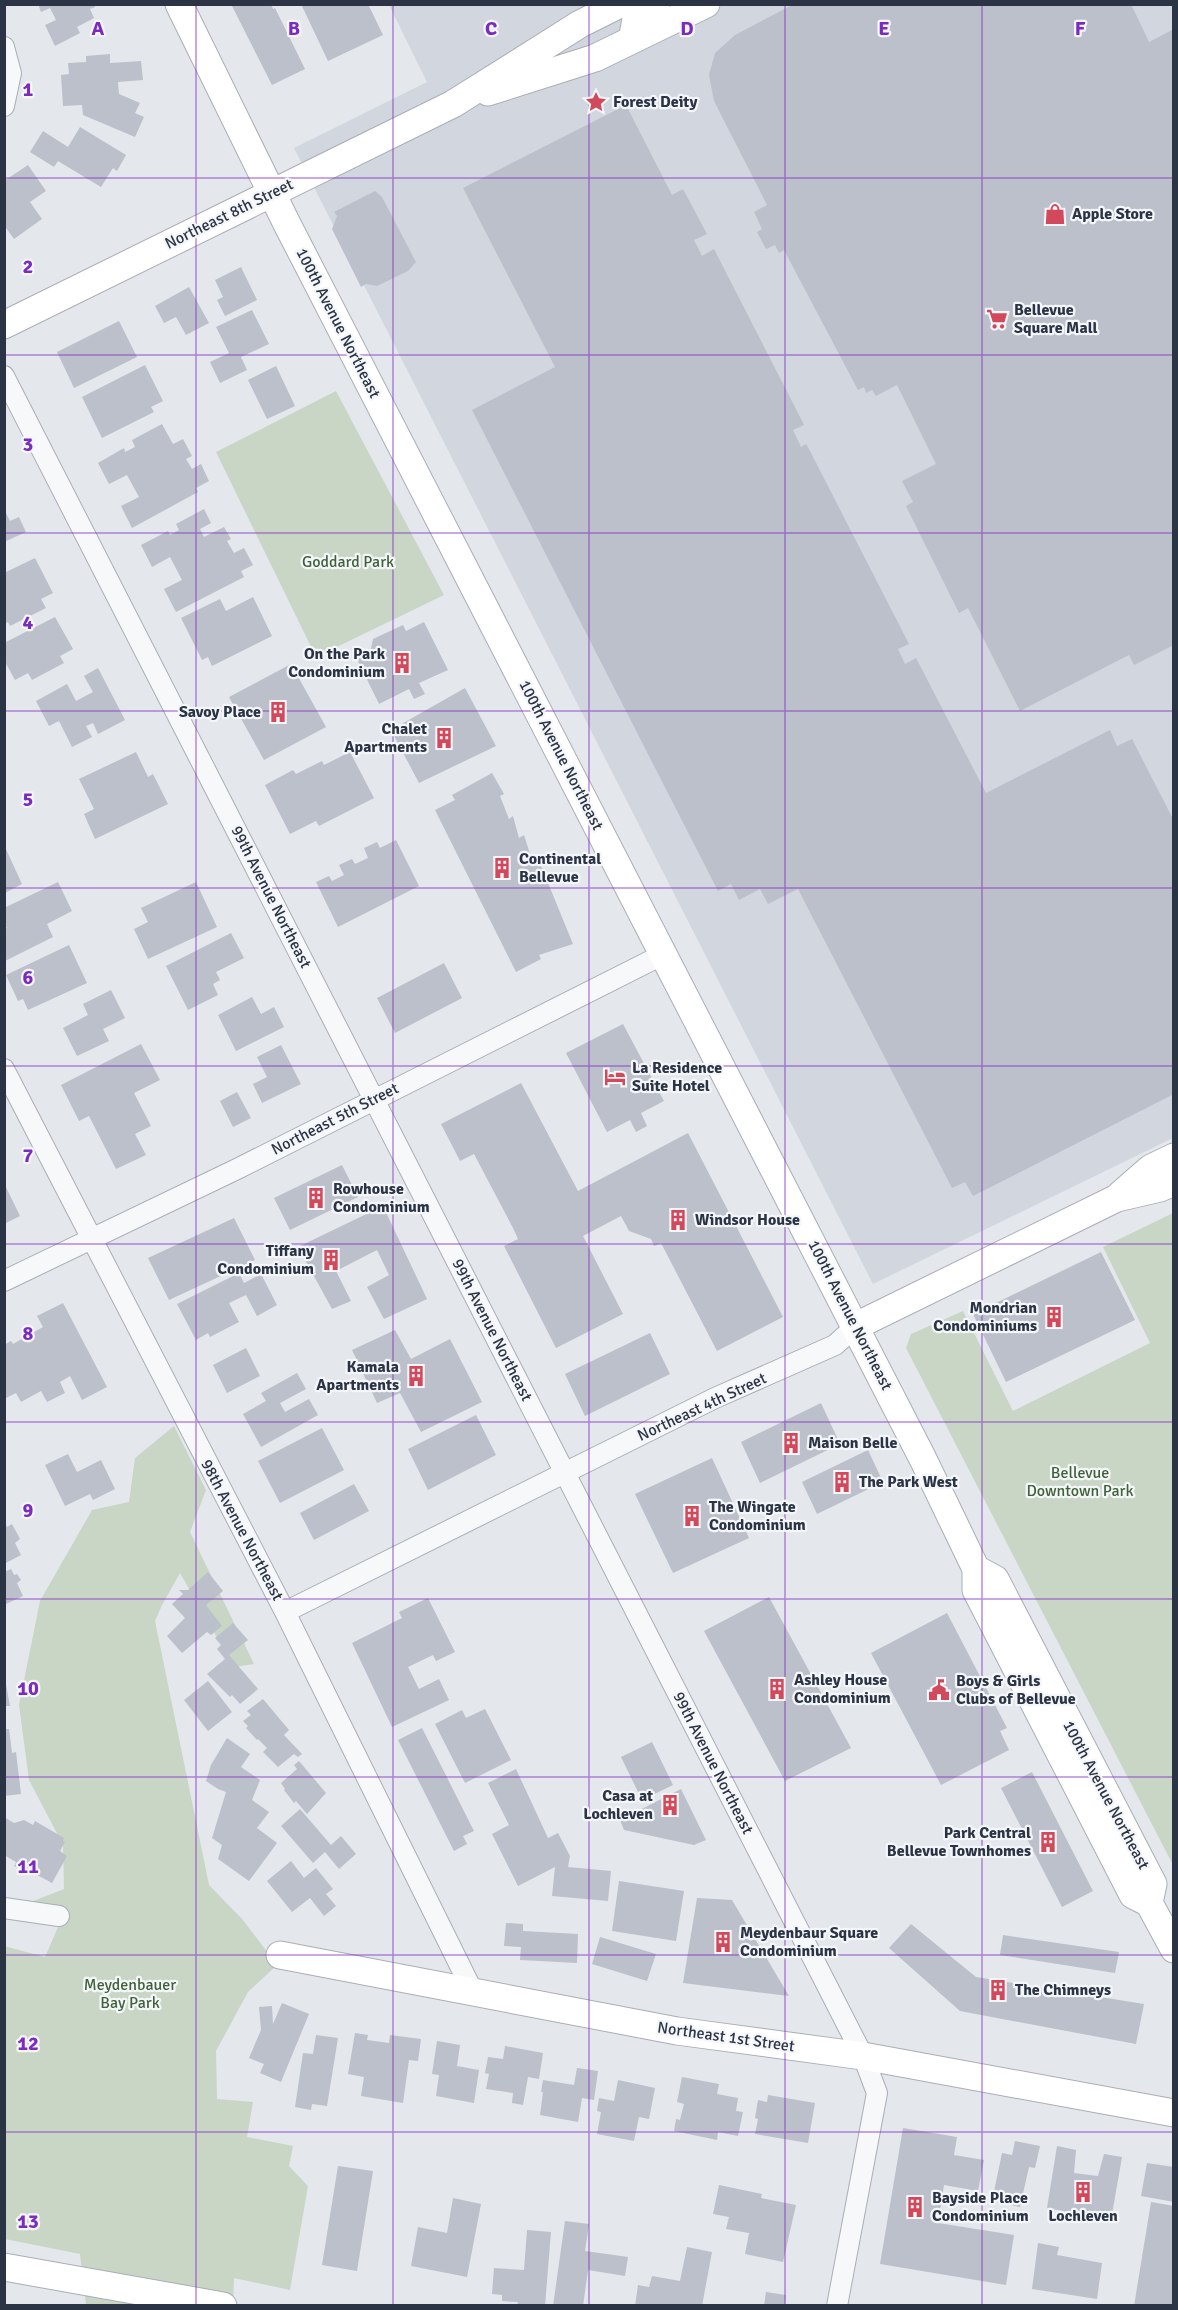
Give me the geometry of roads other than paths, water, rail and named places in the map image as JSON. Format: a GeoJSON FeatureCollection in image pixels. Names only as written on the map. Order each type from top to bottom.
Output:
{"type":"FeatureCollection","features":[{"type":"Feature","properties":{"kind":"main road","name":"100th Avenue Northeast"},"geometry":{"type":"LineString","coordinates":[[180,4],[271,193],[923,1459],[976,1569],[976,1590],[1133,1895],[1149,1903],[1173,1950]]}},
{"type":"Feature","properties":{"kind":"main road","name":"Northeast 8th Street"},"geometry":{"type":"LineString","coordinates":[[4,325],[453,104],[580,24],[620,4]]}},
{"type":"Feature","properties":{"kind":"main road"},"geometry":{"type":"LineString","coordinates":[[632,40],[637,14],[656,4]]}},
{"type":"Feature","properties":{"kind":"main road","name":"Northeast 8th Street"},"geometry":{"type":"LineString","coordinates":[[453,104],[595,58],[706,4]]}},
{"type":"Feature","properties":{"kind":"main road","name":"Northeast 4th Street"},"geometry":{"type":"LineString","coordinates":[[1117,1198],[1151,1168],[1173,1157]]}},
{"type":"Feature","properties":{"kind":"main road","name":"Northeast 4th Street"},"geometry":{"type":"LineString","coordinates":[[856,1326],[1117,1198],[1160,1188],[1173,1182]]}},
{"type":"Feature","properties":{"kind":"main road","name":"Northeast 1st Street"},"geometry":{"type":"LineString","coordinates":[[280,1955],[474,1994],[677,2031],[863,2056],[1173,2114]]}},
{"type":"Feature","properties":{"kind":"main road"},"geometry":{"type":"LineString","coordinates":[[4,2267],[223,2306]]}},
{"type":"Feature","properties":{"kind":"street"},"geometry":{"type":"LineString","coordinates":[[4,47],[11,73],[4,106]]}},
{"type":"Feature","properties":{"kind":"street","name":"99th Avenue Northeast"},"geometry":{"type":"LineString","coordinates":[[4,376],[863,2056],[878,2093],[837,2306]]}},
{"type":"Feature","properties":{"kind":"street","name":"Northeast 5th Street"},"geometry":{"type":"LineString","coordinates":[[4,1281],[237,1169],[664,954]]}},
{"type":"Feature","properties":{"kind":"street","name":"98th Avenue Northeast"},"geometry":{"type":"LineString","coordinates":[[4,1070],[285,1612],[474,1994]]}},
{"type":"Feature","properties":{"kind":"street","name":"Northeast 4th Street"},"geometry":{"type":"LineString","coordinates":[[285,1612],[715,1398],[835,1345],[856,1326]]}},
{"type":"Feature","properties":{"kind":"street"},"geometry":{"type":"LineString","coordinates":[[4,1908],[59,1916]]}},
{"type":"Feature","properties":{"kind":"place","name":"Forest Deity"},"geometry":{"type":"Point","coordinates":[596,102]}},
{"type":"Feature","properties":{"kind":"place","name":"Apple Store"},"geometry":{"type":"Point","coordinates":[1055,214]}},
{"type":"Feature","properties":{"kind":"place","name":"Bellevue Square Mall"},"geometry":{"type":"Point","coordinates":[997,319]}},
{"type":"Feature","properties":{"kind":"place","name":"On the Park Condominium"},"geometry":{"type":"Point","coordinates":[402,663]}},
{"type":"Feature","properties":{"kind":"place","name":"Savoy Place"},"geometry":{"type":"Point","coordinates":[278,712]}},
{"type":"Feature","properties":{"kind":"place","name":"Chalet Apartments"},"geometry":{"type":"Point","coordinates":[444,738]}},
{"type":"Feature","properties":{"kind":"place","name":"Continental Bellevue"},"geometry":{"type":"Point","coordinates":[502,868]}},
{"type":"Feature","properties":{"kind":"place","name":"La Residence Suite Hotel"},"geometry":{"type":"Point","coordinates":[615,1077]}},
{"type":"Feature","properties":{"kind":"place","name":"Rowhouse Condominium"},"geometry":{"type":"Point","coordinates":[316,1198]}},
{"type":"Feature","properties":{"kind":"place","name":"Windsor House"},"geometry":{"type":"Point","coordinates":[678,1220]}},
{"type":"Feature","properties":{"kind":"place","name":"Tiffany Condominium"},"geometry":{"type":"Point","coordinates":[331,1260]}},
{"type":"Feature","properties":{"kind":"place","name":"Mondrian Condominiums"},"geometry":{"type":"Point","coordinates":[1054,1317]}},
{"type":"Feature","properties":{"kind":"place","name":"Kamala Apartments"},"geometry":{"type":"Point","coordinates":[416,1376]}},
{"type":"Feature","properties":{"kind":"place","name":"Maison Belle"},"geometry":{"type":"Point","coordinates":[791,1443]}},
{"type":"Feature","properties":{"kind":"place","name":"The Park West"},"geometry":{"type":"Point","coordinates":[842,1482]}},
{"type":"Feature","properties":{"kind":"place","name":"The Wingate Condominium"},"geometry":{"type":"Point","coordinates":[692,1516]}},
{"type":"Feature","properties":{"kind":"place","name":"Ashley House Condominium"},"geometry":{"type":"Point","coordinates":[777,1689]}},
{"type":"Feature","properties":{"kind":"place","name":"Boys & Girls Clubs of Bellevue"},"geometry":{"type":"Point","coordinates":[939,1690]}},
{"type":"Feature","properties":{"kind":"place","name":"Casa at Lochleven"},"geometry":{"type":"Point","coordinates":[670,1805]}},
{"type":"Feature","properties":{"kind":"place","name":"Park Central Bellevue Townhomes"},"geometry":{"type":"Point","coordinates":[1048,1842]}},
{"type":"Feature","properties":{"kind":"place","name":"Meydenbaur Square Condominium"},"geometry":{"type":"Point","coordinates":[723,1942]}},
{"type":"Feature","properties":{"kind":"place","name":"The Chimneys"},"geometry":{"type":"Point","coordinates":[998,1990]}},
{"type":"Feature","properties":{"kind":"place","name":"Lochleven"},"geometry":{"type":"Point","coordinates":[1083,2192]}},
{"type":"Feature","properties":{"kind":"place","name":"Bayside Place Condominium"},"geometry":{"type":"Point","coordinates":[915,2207]}},
{"type":"Feature","properties":{"kind":"park label","name":"Goddard Park"},"geometry":{"type":"Point","coordinates":[348,562]}},
{"type":"Feature","properties":{"kind":"park label","name":"Bellevue Downtown Park"},"geometry":{"type":"Point","coordinates":[1080,1482]}},
{"type":"Feature","properties":{"kind":"park label","name":"Meydenbauer Bay Park"},"geometry":{"type":"Point","coordinates":[130,1994]}}]}
